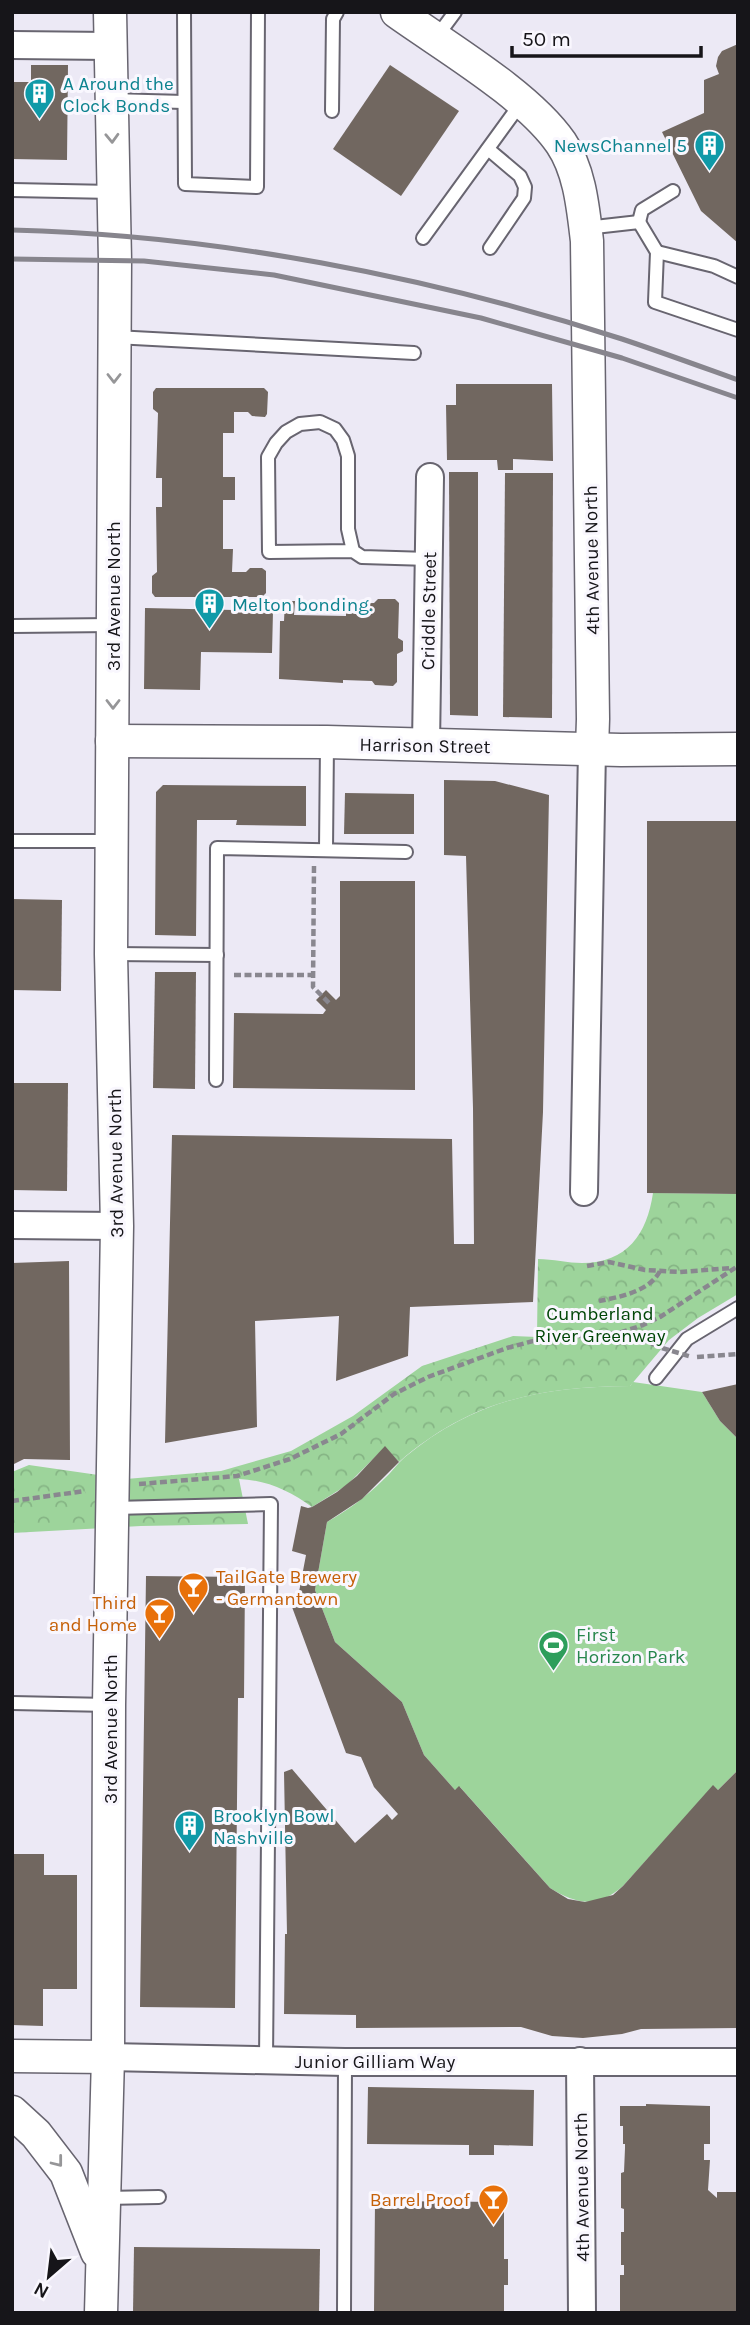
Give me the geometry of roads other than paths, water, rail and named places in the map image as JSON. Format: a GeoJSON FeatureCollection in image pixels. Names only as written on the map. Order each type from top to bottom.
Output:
{"type":"FeatureCollection","features":[{"type":"Feature","properties":{"kind":"street","name":"3rd Avenue North"},"geometry":{"type":"LineString","coordinates":[[101,2313],[107,2057],[109,1705],[117,1226],[111,954],[114,337],[110,12]]}},
{"type":"Feature","properties":{"kind":"street","name":"4th Avenue North"},"geometry":{"type":"LineString","coordinates":[[397,12],[521,103],[561,144],[580,188],[585,228],[593,719],[584,1192]]}},
{"type":"Feature","properties":{"kind":"street"},"geometry":{"type":"LineString","coordinates":[[12,45],[110,46]]}},
{"type":"Feature","properties":{"kind":"street","name":"Criddle Street"},"geometry":{"type":"LineString","coordinates":[[426,745],[430,477]]}},
{"type":"Feature","properties":{"kind":"street","name":"Harrison Street"},"geometry":{"type":"LineString","coordinates":[[113,741],[738,750]]}},
{"type":"Feature","properties":{"kind":"street"},"geometry":{"type":"LineString","coordinates":[[12,1225],[117,1226]]}},
{"type":"Feature","properties":{"kind":"street","name":"Junior Gilliam Way"},"geometry":{"type":"LineString","coordinates":[[12,2056],[345,2062],[738,2062]]}},
{"type":"Feature","properties":{"kind":"street","name":"4th Avenue North"},"geometry":{"type":"LineString","coordinates":[[580,2061],[582,2313]]}},
{"type":"Feature","properties":{"kind":"street"},"geometry":{"type":"LineString","coordinates":[[12,2112],[36,2134],[66,2173],[103,2268]]}},
{"type":"Feature","properties":{"kind":"lane"},"geometry":{"type":"LineString","coordinates":[[184,12],[185,184],[257,187],[258,12]]}},
{"type":"Feature","properties":{"kind":"lane"},"geometry":{"type":"LineString","coordinates":[[332,111],[332,19],[337,12]]}},
{"type":"Feature","properties":{"kind":"lane"},"geometry":{"type":"LineString","coordinates":[[435,39],[455,12]]}},
{"type":"Feature","properties":{"kind":"lane"},"geometry":{"type":"LineString","coordinates":[[110,100],[184,102]]}},
{"type":"Feature","properties":{"kind":"lane"},"geometry":{"type":"LineString","coordinates":[[423,238],[521,103]]}},
{"type":"Feature","properties":{"kind":"lane"},"geometry":{"type":"LineString","coordinates":[[488,149],[520,176],[525,187],[524,198],[490,248]]}},
{"type":"Feature","properties":{"kind":"lane"},"geometry":{"type":"LineString","coordinates":[[12,190],[113,192]]}},
{"type":"Feature","properties":{"kind":"lane"},"geometry":{"type":"LineString","coordinates":[[673,191],[642,210],[639,222],[657,252],[654,302],[738,330]]}},
{"type":"Feature","properties":{"kind":"lane"},"geometry":{"type":"LineString","coordinates":[[585,228],[639,222]]}},
{"type":"Feature","properties":{"kind":"lane"},"geometry":{"type":"LineString","coordinates":[[657,252],[714,266],[738,277]]}},
{"type":"Feature","properties":{"kind":"lane"},"geometry":{"type":"LineString","coordinates":[[114,337],[414,353]]}},
{"type":"Feature","properties":{"kind":"lane"},"geometry":{"type":"LineString","coordinates":[[353,551],[348,529],[348,456],[343,440],[335,429],[320,422],[300,424],[286,432],[268,457],[269,552],[353,551],[362,557],[429,559]]}},
{"type":"Feature","properties":{"kind":"lane"},"geometry":{"type":"LineString","coordinates":[[12,626],[113,625]]}},
{"type":"Feature","properties":{"kind":"lane"},"geometry":{"type":"LineString","coordinates":[[320,850],[327,742]]}},
{"type":"Feature","properties":{"kind":"lane"},"geometry":{"type":"LineString","coordinates":[[12,841],[111,841]]}},
{"type":"Feature","properties":{"kind":"lane"},"geometry":{"type":"LineString","coordinates":[[216,1080],[217,848],[406,852]]}},
{"type":"Feature","properties":{"kind":"lane"},"geometry":{"type":"LineString","coordinates":[[111,954],[217,955]]}},
{"type":"Feature","properties":{"kind":"lane"},"geometry":{"type":"LineString","coordinates":[[656,1378],[687,1339],[738,1308]]}},
{"type":"Feature","properties":{"kind":"lane"},"geometry":{"type":"LineString","coordinates":[[113,1497],[271,1504],[266,2060]]}},
{"type":"Feature","properties":{"kind":"lane"},"geometry":{"type":"LineString","coordinates":[[12,1703],[109,1705]]}},
{"type":"Feature","properties":{"kind":"lane"},"geometry":{"type":"LineString","coordinates":[[344,2313],[345,2062]]}},
{"type":"Feature","properties":{"kind":"lane"},"geometry":{"type":"LineString","coordinates":[[104,2198],[159,2197]]}},
{"type":"Feature","properties":{"kind":"railway"},"geometry":{"type":"LineString","coordinates":[[12,230],[166,240],[244,250],[398,278],[548,316],[738,380]]}},
{"type":"Feature","properties":{"kind":"railway"},"geometry":{"type":"LineString","coordinates":[[12,259],[144,261],[274,275],[481,318],[622,358],[738,398]]}},
{"type":"Feature","properties":{"kind":"place","name":"A Around the Clock Bonds"},"geometry":{"type":"Point","coordinates":[40,121]}},
{"type":"Feature","properties":{"kind":"place","name":"NewsChannel 5"},"geometry":{"type":"Point","coordinates":[710,172]}},
{"type":"Feature","properties":{"kind":"place","name":"Melton bonding."},"geometry":{"type":"Point","coordinates":[209,631]}},
{"type":"Feature","properties":{"kind":"place","name":"TailGate Brewery - Germantown"},"geometry":{"type":"Point","coordinates":[193,1614]}},
{"type":"Feature","properties":{"kind":"place","name":"Third and Home"},"geometry":{"type":"Point","coordinates":[160,1640]}},
{"type":"Feature","properties":{"kind":"place","name":"First Horizon Park"},"geometry":{"type":"Point","coordinates":[553,1672]}},
{"type":"Feature","properties":{"kind":"place","name":"Brooklyn Bowl Nashville"},"geometry":{"type":"Point","coordinates":[190,1853]}},
{"type":"Feature","properties":{"kind":"place","name":"Barrel Proof"},"geometry":{"type":"Point","coordinates":[493,2226]}},
{"type":"Feature","properties":{"kind":"park label","name":"Cumberland River Greenway"},"geometry":{"type":"Point","coordinates":[600,1324]}}]}
